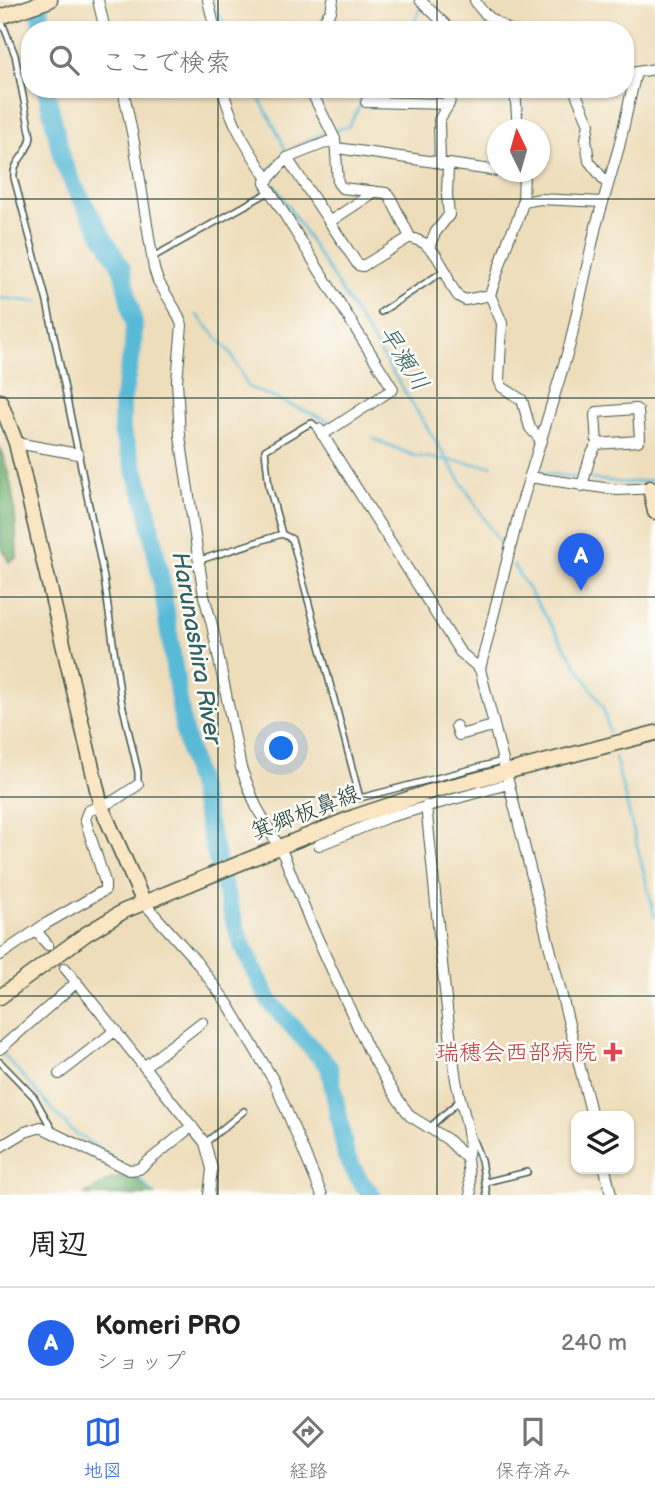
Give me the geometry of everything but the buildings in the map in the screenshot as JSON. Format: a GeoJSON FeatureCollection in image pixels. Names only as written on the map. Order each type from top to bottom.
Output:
{"type":"FeatureCollection","features":[{"type":"Feature","properties":{"kind":"main road"},"geometry":{"type":"LineString","coordinates":[[2,17],[50,0]]}},
{"type":"Feature","properties":{"kind":"main road"},"geometry":{"type":"LineString","coordinates":[[0,401],[16,443],[101,806],[144,903]]}},
{"type":"Feature","properties":{"kind":"main road"},"geometry":{"type":"LineString","coordinates":[[652,488],[655,512]]}},
{"type":"Feature","properties":{"kind":"main road","name":"箕郷板鼻線"},"geometry":{"type":"LineString","coordinates":[[0,997],[86,934],[124,911],[275,848],[392,803],[655,733]]}},
{"type":"Feature","properties":{"kind":"street"},"geometry":{"type":"LineString","coordinates":[[98,0],[103,21]]}},
{"type":"Feature","properties":{"kind":"street"},"geometry":{"type":"LineString","coordinates":[[208,0],[213,21]]}},
{"type":"Feature","properties":{"kind":"street"},"geometry":{"type":"LineString","coordinates":[[323,21],[331,11],[333,0]]}},
{"type":"Feature","properties":{"kind":"street"},"geometry":{"type":"LineString","coordinates":[[420,0],[442,21]]}},
{"type":"Feature","properties":{"kind":"street"},"geometry":{"type":"LineString","coordinates":[[475,0],[494,21]]}},
{"type":"Feature","properties":{"kind":"street"},"geometry":{"type":"LineString","coordinates":[[634,72],[655,69]]}},
{"type":"Feature","properties":{"kind":"street"},"geometry":{"type":"LineString","coordinates":[[125,98],[158,281],[176,309],[182,325],[177,381],[180,436],[204,596],[241,768],[368,1049],[410,1116],[447,1139],[467,1159]]}},
{"type":"Feature","properties":{"kind":"street"},"geometry":{"type":"LineString","coordinates":[[225,98],[252,155],[268,179]]}},
{"type":"Feature","properties":{"kind":"street"},"geometry":{"type":"LineString","coordinates":[[314,98],[336,143],[338,183],[342,187],[386,193],[410,236],[429,247],[446,272],[454,292],[465,300],[490,295]]}},
{"type":"Feature","properties":{"kind":"street"},"geometry":{"type":"LineString","coordinates":[[429,247],[435,233],[449,215],[439,120],[450,98]]}},
{"type":"Feature","properties":{"kind":"street"},"geometry":{"type":"LineString","coordinates":[[516,98],[518,119]]}},
{"type":"Feature","properties":{"kind":"street"},"geometry":{"type":"LineString","coordinates":[[578,98],[589,124],[586,139],[589,161],[607,185]]}},
{"type":"Feature","properties":{"kind":"street"},"geometry":{"type":"LineString","coordinates":[[591,1111],[480,668],[529,477],[570,344],[607,185],[619,147],[627,98]]}},
{"type":"Feature","properties":{"kind":"street"},"geometry":{"type":"LineString","coordinates":[[366,103],[449,104]]}},
{"type":"Feature","properties":{"kind":"street"},"geometry":{"type":"LineString","coordinates":[[480,668],[460,652],[321,432],[393,389],[265,183],[287,158],[336,143],[444,164],[487,169]]}},
{"type":"Feature","properties":{"kind":"street"},"geometry":{"type":"LineString","coordinates":[[287,158],[358,265],[363,266],[410,236]]}},
{"type":"Feature","properties":{"kind":"street"},"geometry":{"type":"LineString","coordinates":[[524,182],[523,202],[490,295],[502,323],[499,380],[502,387],[522,400],[530,428],[542,441]]}},
{"type":"Feature","properties":{"kind":"street"},"geometry":{"type":"LineString","coordinates":[[329,222],[372,191]]}},
{"type":"Feature","properties":{"kind":"street"},"geometry":{"type":"LineString","coordinates":[[523,202],[540,199],[603,202]]}},
{"type":"Feature","properties":{"kind":"street"},"geometry":{"type":"LineString","coordinates":[[582,486],[590,457],[597,444],[597,412],[638,411],[638,441],[597,444]]}},
{"type":"Feature","properties":{"kind":"street"},"geometry":{"type":"LineString","coordinates":[[16,443],[78,454]]}},
{"type":"Feature","properties":{"kind":"street"},"geometry":{"type":"LineString","coordinates":[[529,477],[629,491],[652,488]]}},
{"type":"Feature","properties":{"kind":"street"},"geometry":{"type":"LineString","coordinates":[[456,726],[459,734],[493,726]]}},
{"type":"Feature","properties":{"kind":"street"},"geometry":{"type":"LineString","coordinates":[[319,845],[386,818],[426,806],[505,772]]}},
{"type":"Feature","properties":{"kind":"street"},"geometry":{"type":"LineString","coordinates":[[0,955],[105,890],[105,882],[85,819],[88,811],[115,800],[138,785]]}},
{"type":"Feature","properties":{"kind":"street"},"geometry":{"type":"LineString","coordinates":[[426,806],[460,1100],[467,1130],[471,1195]]}},
{"type":"Feature","properties":{"kind":"street"},"geometry":{"type":"LineString","coordinates":[[144,903],[151,914],[195,960],[228,1004],[274,1082],[322,1195]]}},
{"type":"Feature","properties":{"kind":"street"},"geometry":{"type":"LineString","coordinates":[[36,931],[48,944]]}},
{"type":"Feature","properties":{"kind":"street"},"geometry":{"type":"LineString","coordinates":[[65,968],[205,1143],[212,1169],[209,1195]]}},
{"type":"Feature","properties":{"kind":"street"},"geometry":{"type":"LineString","coordinates":[[0,1049],[77,982]]}},
{"type":"Feature","properties":{"kind":"street"},"geometry":{"type":"LineString","coordinates":[[145,1066],[202,1022]]}},
{"type":"Feature","properties":{"kind":"street"},"geometry":{"type":"LineString","coordinates":[[59,1074],[116,1030]]}},
{"type":"Feature","properties":{"kind":"street"},"geometry":{"type":"LineString","coordinates":[[0,1147],[36,1127],[41,1127],[129,1170],[139,1169],[192,1126]]}},
{"type":"Feature","properties":{"kind":"street"},"geometry":{"type":"LineString","coordinates":[[606,1174],[611,1195]]}},
{"type":"Feature","properties":{"kind":"lane"},"geometry":{"type":"LineString","coordinates":[[2,17],[15,55],[21,84]]}},
{"type":"Feature","properties":{"kind":"lane"},"geometry":{"type":"LineString","coordinates":[[24,98],[30,128],[30,144],[16,165],[14,178],[47,302],[104,578],[121,699],[138,772],[138,785]]}},
{"type":"Feature","properties":{"kind":"lane"},"geometry":{"type":"LineString","coordinates":[[152,257],[270,192]]}},
{"type":"Feature","properties":{"kind":"lane"},"geometry":{"type":"LineString","coordinates":[[381,312],[446,272]]}},
{"type":"Feature","properties":{"kind":"lane"},"geometry":{"type":"LineString","coordinates":[[282,534],[269,487],[265,450],[312,423],[321,432]]}},
{"type":"Feature","properties":{"kind":"lane"},"geometry":{"type":"LineString","coordinates":[[200,560],[282,534],[292,539],[360,798],[505,772]]}},
{"type":"Feature","properties":{"kind":"lane"},"geometry":{"type":"LineString","coordinates":[[0,1062],[34,1097],[55,1133]]}},
{"type":"Feature","properties":{"kind":"lane"},"geometry":{"type":"LineString","coordinates":[[429,1128],[460,1100]]}},
{"type":"Feature","properties":{"kind":"lane"},"geometry":{"type":"LineString","coordinates":[[205,1143],[244,1111]]}},
{"type":"Feature","properties":{"kind":"lane"},"geometry":{"type":"LineString","coordinates":[[467,1130],[475,1141],[487,1195]]}},
{"type":"Feature","properties":{"kind":"lane"},"geometry":{"type":"LineString","coordinates":[[486,1182],[527,1172]]}},
{"type":"Feature","properties":{"kind":"green space"},"geometry":{"type":"Polygon","coordinates":[[[0,447],[5,460],[15,516],[17,558],[9,562],[0,543],[0,447]]]}},
{"type":"Feature","properties":{"kind":"green space"},"geometry":{"type":"Polygon","coordinates":[[[134,1176],[155,1195],[85,1195],[112,1179],[134,1176]]]}},
{"type":"Feature","properties":{"kind":"waterway","name":"Harunashira River"},"geometry":{"type":"LineString","coordinates":[[40,0],[41,21]]}},
{"type":"Feature","properties":{"kind":"waterway","name":"早瀬川"},"geometry":{"type":"LineString","coordinates":[[415,21],[421,7]]}},
{"type":"Feature","properties":{"kind":"waterway"},"geometry":{"type":"LineString","coordinates":[[215,10],[223,21]]}},
{"type":"Feature","properties":{"kind":"waterway","name":"Harunashira River"},"geometry":{"type":"LineString","coordinates":[[48,98],[63,162],[122,269],[134,324],[133,348],[122,402],[122,432],[146,503],[161,579],[183,727],[228,902],[242,945],[270,1002],[329,1067],[346,1156],[360,1181],[372,1195]]}},
{"type":"Feature","properties":{"kind":"waterway"},"geometry":{"type":"LineString","coordinates":[[259,98],[285,151]]}},
{"type":"Feature","properties":{"kind":"waterway","name":"早瀬川"},"geometry":{"type":"LineString","coordinates":[[270,169],[306,141],[349,126],[364,98]]}},
{"type":"Feature","properties":{"kind":"waterway","name":"早瀬川"},"geometry":{"type":"LineString","coordinates":[[275,185],[504,550]]}},
{"type":"Feature","properties":{"kind":"waterway"},"geometry":{"type":"LineString","coordinates":[[0,298],[38,302]]}},
{"type":"Feature","properties":{"kind":"waterway"},"geometry":{"type":"LineString","coordinates":[[197,315],[230,352],[248,387],[334,423]]}},
{"type":"Feature","properties":{"kind":"waterway"},"geometry":{"type":"LineString","coordinates":[[374,439],[415,456],[492,466]]}},
{"type":"Feature","properties":{"kind":"waterway"},"geometry":{"type":"LineString","coordinates":[[537,472],[574,477]]}},
{"type":"Feature","properties":{"kind":"waterway"},"geometry":{"type":"LineString","coordinates":[[591,479],[625,483],[655,480]]}},
{"type":"Feature","properties":{"kind":"waterway","name":"早瀬川"},"geometry":{"type":"LineString","coordinates":[[513,565],[598,699],[609,732]]}},
{"type":"Feature","properties":{"kind":"waterway","name":"早瀬川"},"geometry":{"type":"LineString","coordinates":[[615,757],[655,917]]}},
{"type":"Feature","properties":{"kind":"waterway"},"geometry":{"type":"LineString","coordinates":[[4,1055],[71,1130],[113,1157]]}},
{"type":"Feature","properties":{"kind":"waterway"},"geometry":{"type":"LineString","coordinates":[[135,1174],[154,1195]]}},
{"type":"Feature","properties":{"kind":"place","name":"Komeri PRO"},"geometry":{"type":"Point","coordinates":[581,591]}},
{"type":"Feature","properties":{"kind":"place","name":"瑞穂会西部病院"},"geometry":{"type":"Point","coordinates":[613,1052]}}]}
